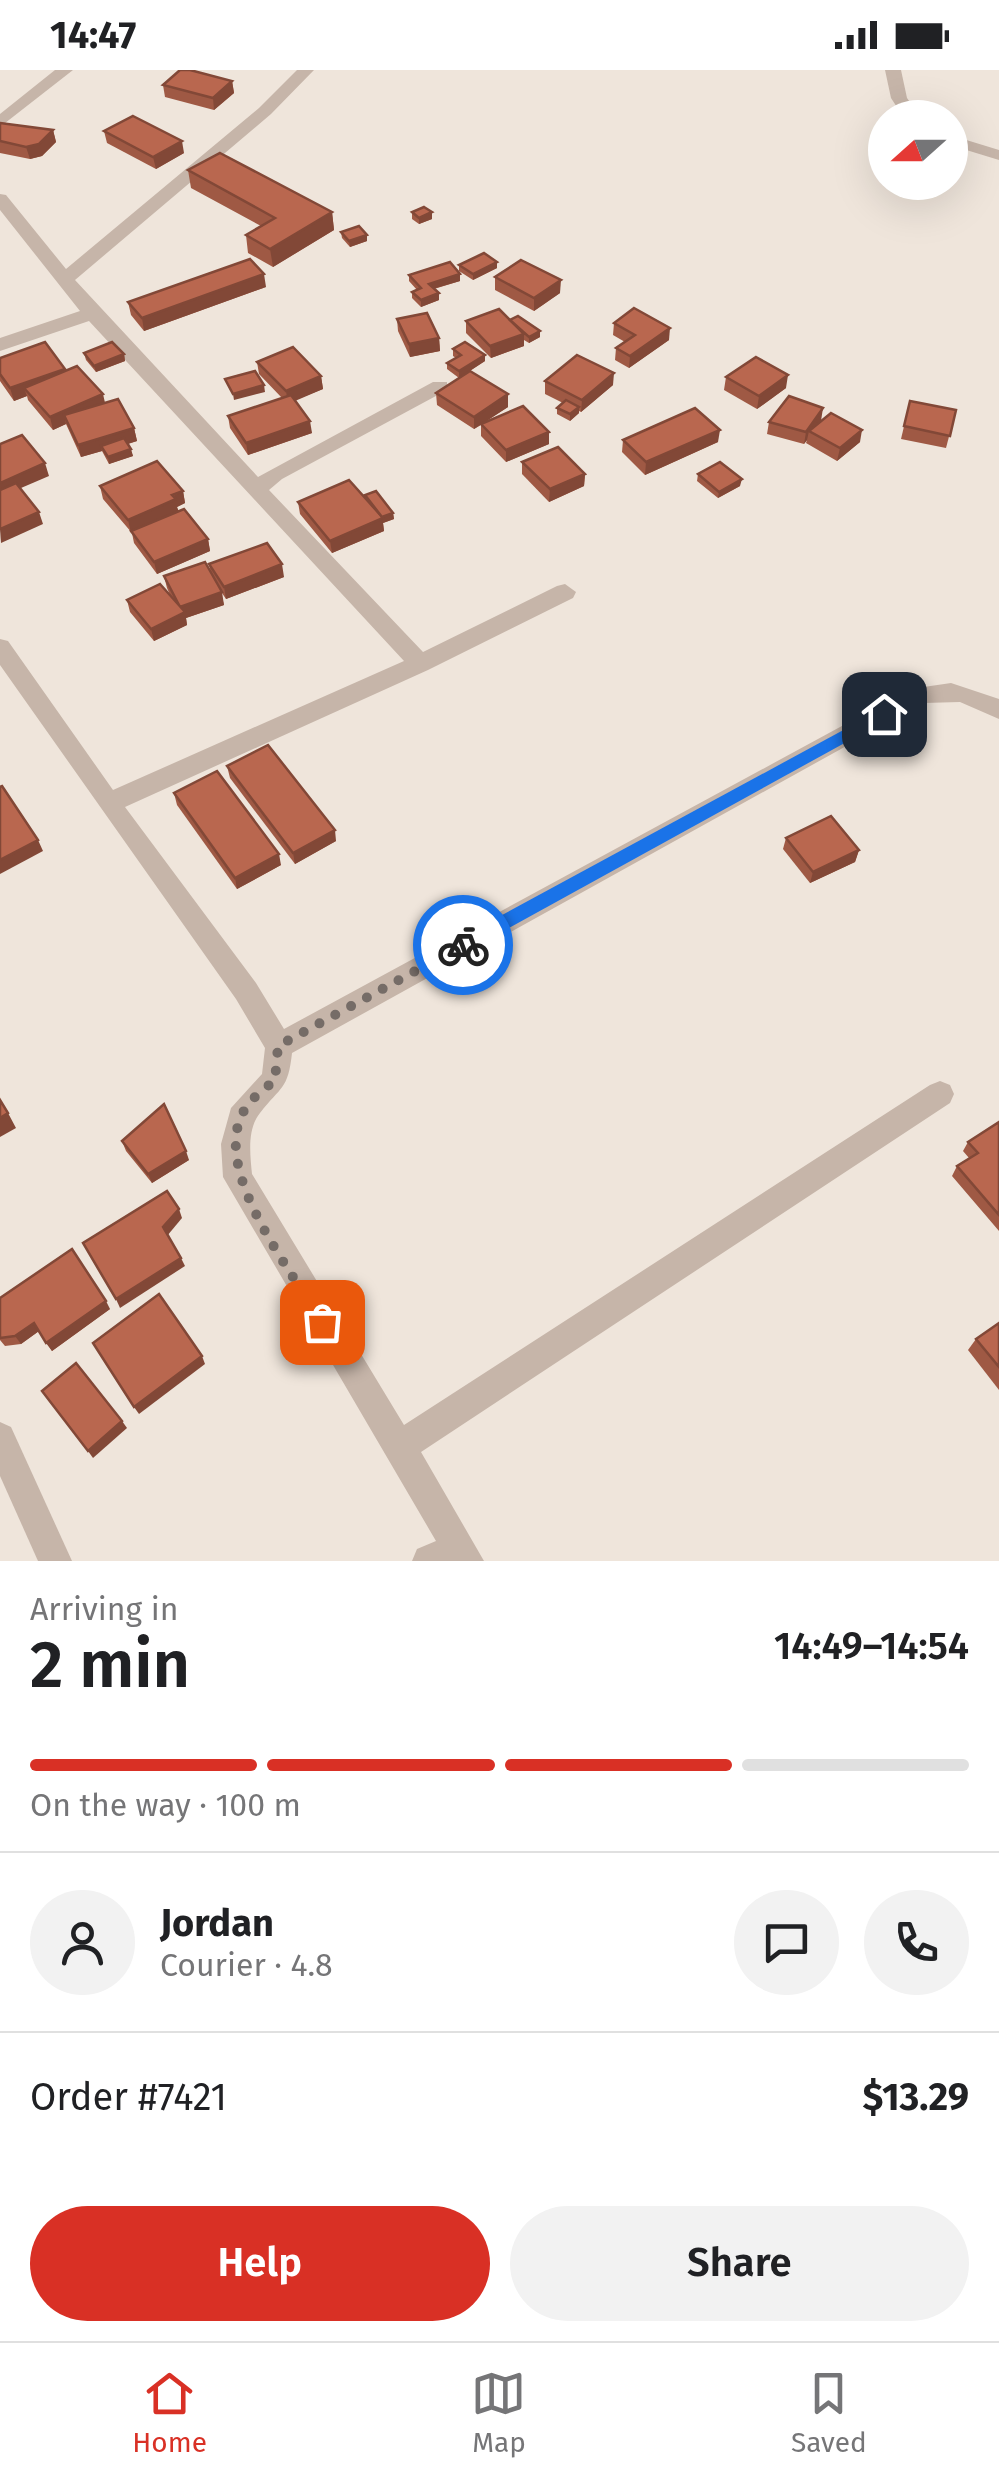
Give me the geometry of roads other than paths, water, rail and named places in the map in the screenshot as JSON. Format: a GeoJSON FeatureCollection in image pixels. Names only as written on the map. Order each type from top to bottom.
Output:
{"type":"FeatureCollection","features":[{"type":"Feature","properties":{"kind":"street"},"geometry":{"type":"LineString","coordinates":[[0,122],[65,70]]}},
{"type":"Feature","properties":{"kind":"street"},"geometry":{"type":"LineString","coordinates":[[66,279],[265,112],[306,70]]}},
{"type":"Feature","properties":{"kind":"street"},"geometry":{"type":"LineString","coordinates":[[893,70],[900,100]]}},
{"type":"Feature","properties":{"kind":"street"},"geometry":{"type":"LineString","coordinates":[[968,146],[999,155]]}},
{"type":"Feature","properties":{"kind":"street"},"geometry":{"type":"LineString","coordinates":[[0,199],[92,314],[420,664]]}},
{"type":"Feature","properties":{"kind":"street"},"geometry":{"type":"LineString","coordinates":[[0,345],[92,314]]}},
{"type":"Feature","properties":{"kind":"street"},"geometry":{"type":"LineString","coordinates":[[256,489],[276,474],[440,386]]}},
{"type":"Feature","properties":{"kind":"street"},"geometry":{"type":"LineString","coordinates":[[109,804],[420,664],[566,592]]}},
{"type":"Feature","properties":{"kind":"street"},"geometry":{"type":"LineString","coordinates":[[0,647],[246,990],[278,1046],[275,1080],[245,1108],[235,1144],[238,1177],[398,1448],[452,1557]]}},
{"type":"Feature","properties":{"kind":"street"},"geometry":{"type":"LineString","coordinates":[[278,1046],[918,695],[946,689],[967,692],[999,710]]}},
{"type":"Feature","properties":{"kind":"street"},"geometry":{"type":"LineString","coordinates":[[398,1448],[940,1094]]}},
{"type":"Feature","properties":{"kind":"street"},"geometry":{"type":"LineString","coordinates":[[0,1438],[54,1561]]}}]}
